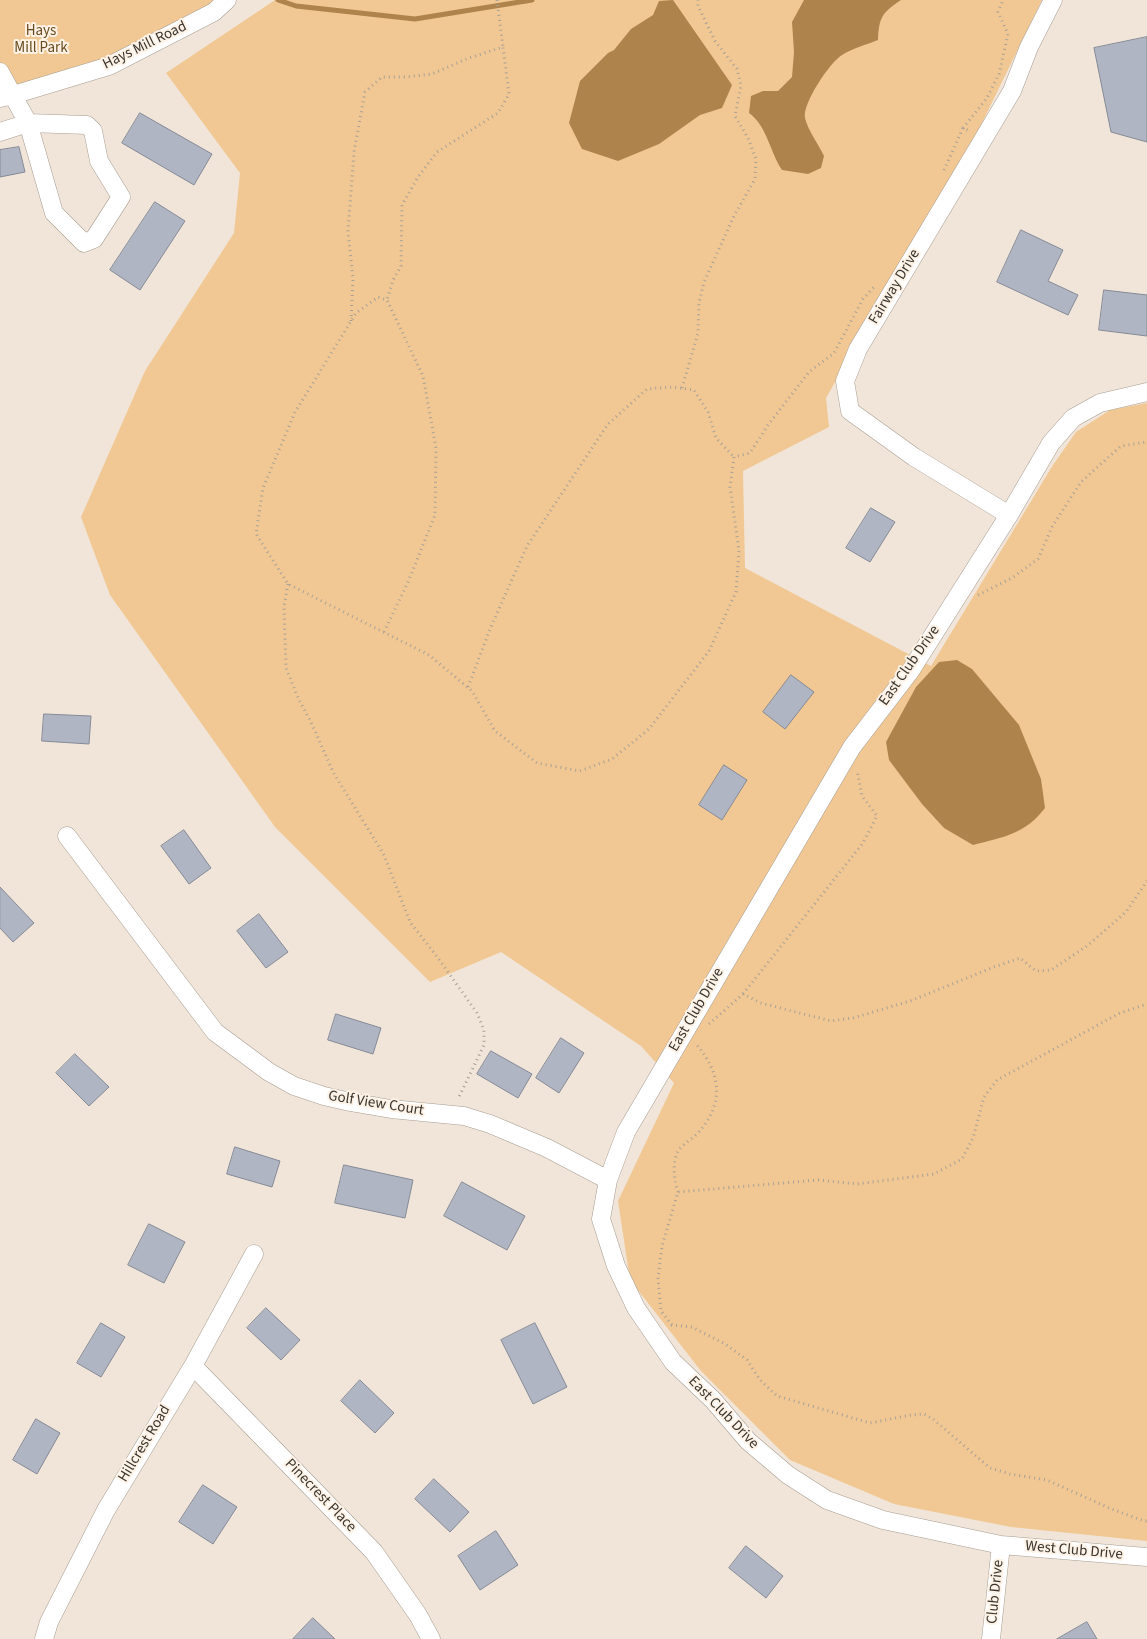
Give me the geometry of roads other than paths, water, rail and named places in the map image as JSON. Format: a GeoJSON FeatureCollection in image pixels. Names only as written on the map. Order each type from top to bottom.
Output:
{"type":"FeatureCollection","features":[{"type":"Feature","properties":{"kind":"street","name":"Hays Mill Road"},"geometry":{"type":"LineString","coordinates":[[7,96],[109,66],[214,12],[227,0]]}},
{"type":"Feature","properties":{"kind":"street","name":"Fairway Drive"},"geometry":{"type":"LineString","coordinates":[[1009,515],[914,457],[850,411],[845,381],[858,350],[1012,91],[1029,47],[1053,0]]}},
{"type":"Feature","properties":{"kind":"street"},"geometry":{"type":"LineString","coordinates":[[0,72],[7,96],[28,123],[54,213],[84,242],[94,239],[121,197],[99,161],[93,131],[87,125],[28,123],[0,132]]}},
{"type":"Feature","properties":{"kind":"street","name":"East Club Drive"},"geometry":{"type":"LineString","coordinates":[[1001,1545],[883,1520],[827,1500],[788,1475],[748,1441],[713,1400],[673,1362],[636,1308],[616,1266],[601,1219],[608,1180],[626,1132],[852,746],[911,670],[1052,443],[1073,418],[1100,403],[1147,392]]}},
{"type":"Feature","properties":{"kind":"street","name":"Golf View Court"},"geometry":{"type":"LineString","coordinates":[[67,836],[215,1032],[269,1072],[294,1086],[324,1096],[391,1108],[464,1116],[490,1124],[531,1141],[608,1180]]}},
{"type":"Feature","properties":{"kind":"street","name":"Hillcrest Road"},"geometry":{"type":"LineString","coordinates":[[44,1639],[49,1622],[106,1510],[193,1366],[254,1254]]}},
{"type":"Feature","properties":{"kind":"street","name":"Pinecrest Place"},"geometry":{"type":"LineString","coordinates":[[193,1366],[374,1552],[418,1615],[432,1639]]}},
{"type":"Feature","properties":{"kind":"street","name":"West Club Drive"},"geometry":{"type":"LineString","coordinates":[[1001,1545],[1147,1557]]}},
{"type":"Feature","properties":{"kind":"street","name":"Club Drive"},"geometry":{"type":"LineString","coordinates":[[991,1639],[1001,1545]]}},
{"type":"Feature","properties":{"kind":"waterway"},"geometry":{"type":"LineString","coordinates":[[278,0],[296,6],[415,19],[532,0]]}},
{"type":"Feature","properties":{"kind":"park label","name":"Hays Mill Park"},"geometry":{"type":"Point","coordinates":[41,40]}}]}
